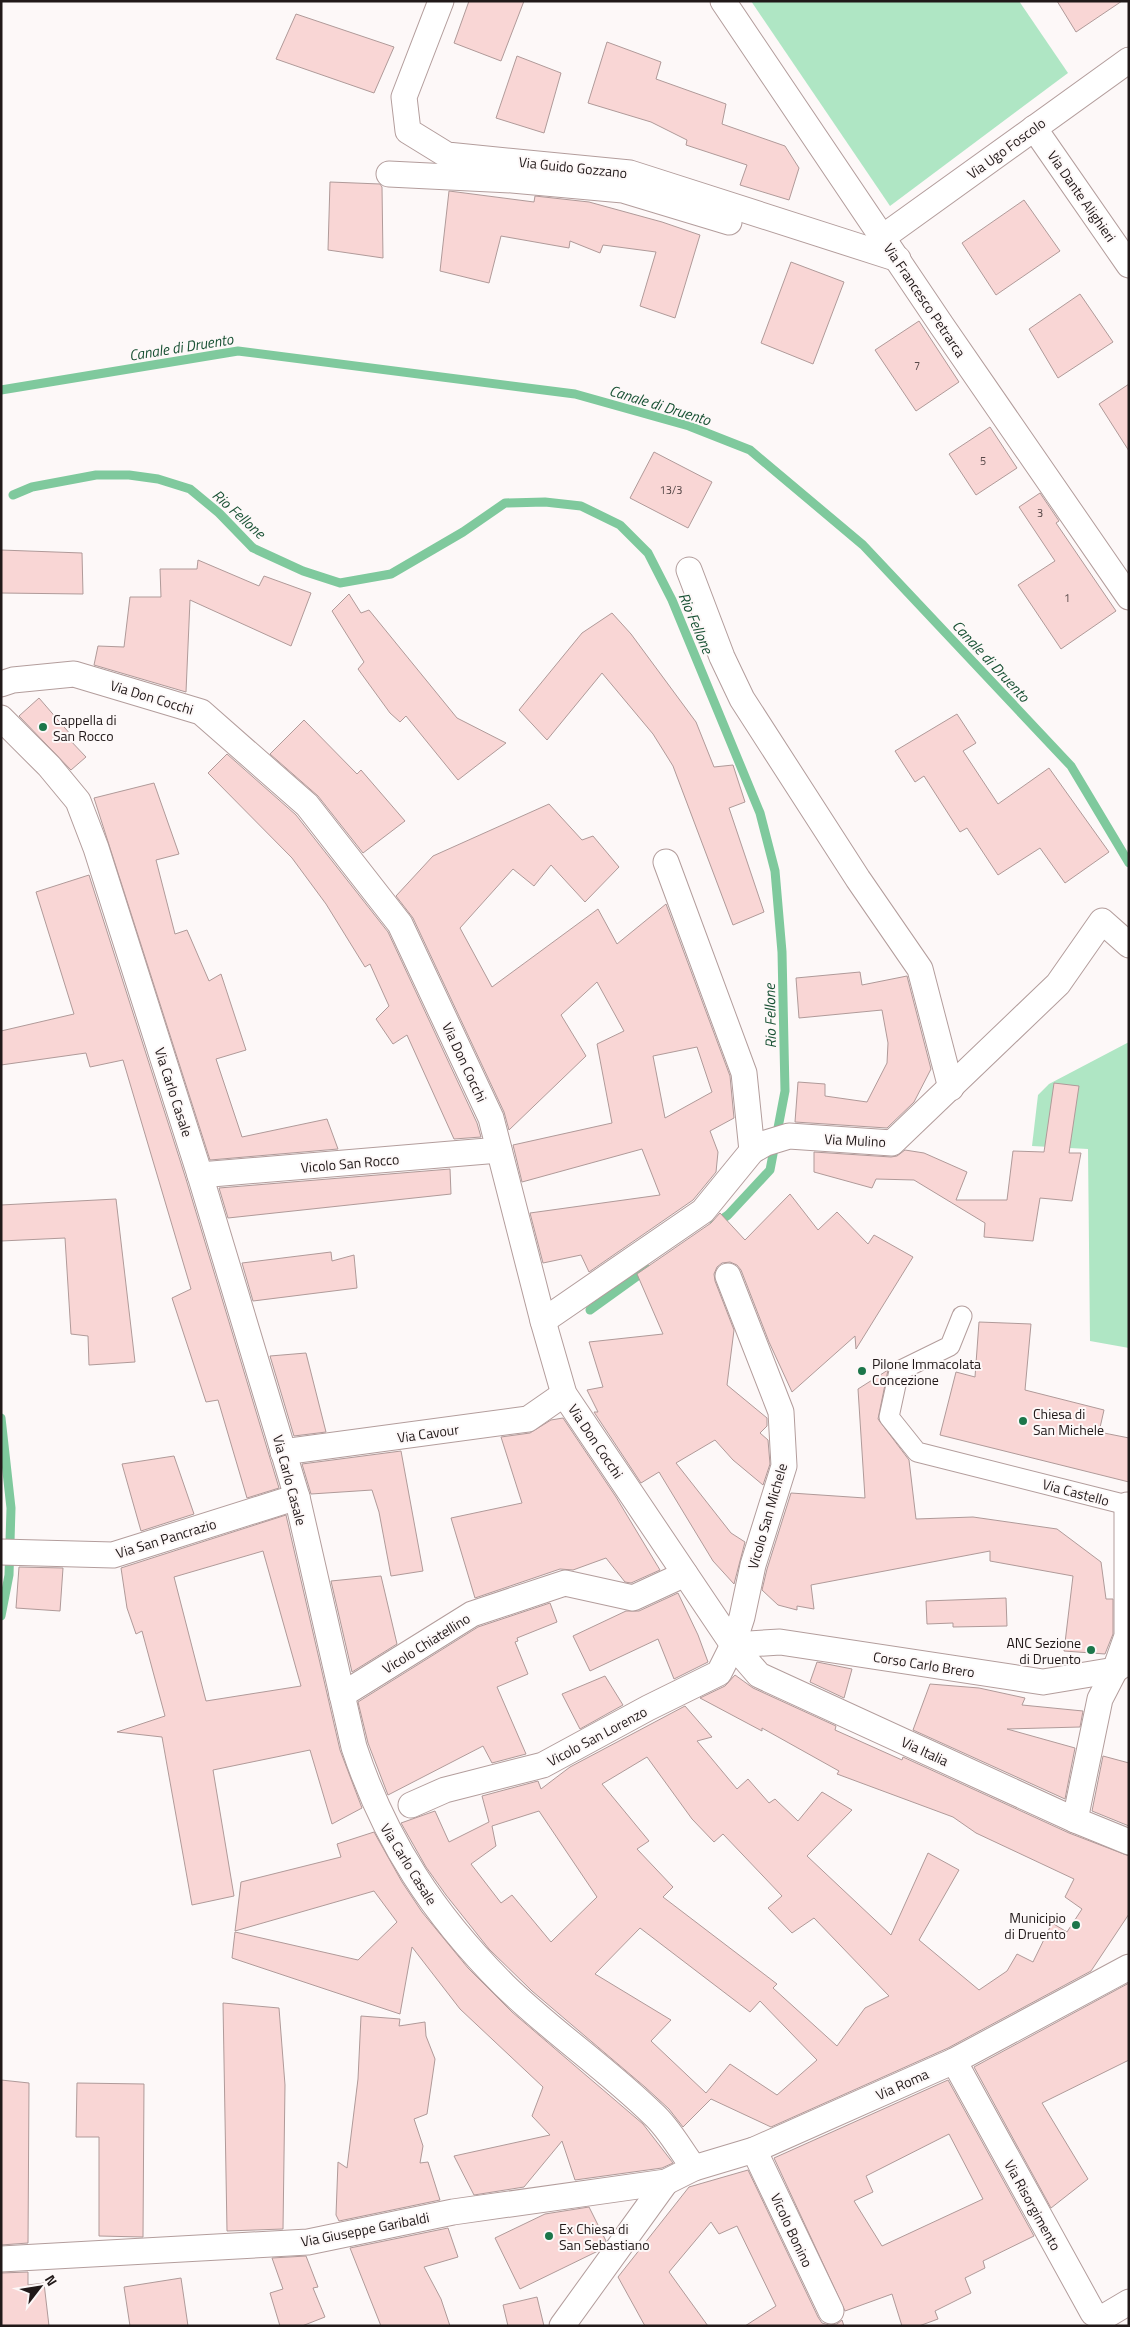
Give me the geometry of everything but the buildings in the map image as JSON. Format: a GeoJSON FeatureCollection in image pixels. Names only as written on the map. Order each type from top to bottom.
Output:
{"type":"FeatureCollection","features":[{"type":"Feature","properties":{"kind":"street","name":"Via Guido Gozzano"},"geometry":{"type":"LineString","coordinates":[[441,1],[404,97],[408,132],[447,155],[630,172],[904,268]]}},
{"type":"Feature","properties":{"kind":"street","name":"Via Francesco Petrarca"},"geometry":{"type":"LineString","coordinates":[[723,1],[1129,597]]}},
{"type":"Feature","properties":{"kind":"street","name":"Via Ugo Foscolo"},"geometry":{"type":"LineString","coordinates":[[883,237],[1129,60]]}},
{"type":"Feature","properties":{"kind":"street","name":"Via Dante Alighieri"},"geometry":{"type":"LineString","coordinates":[[1034,128],[1129,264]]}},
{"type":"Feature","properties":{"kind":"street","name":"Via Guido Gozzano"},"geometry":{"type":"LineString","coordinates":[[389,174],[512,180],[623,190],[904,268]]}},
{"type":"Feature","properties":{"kind":"street"},"geometry":{"type":"LineString","coordinates":[[689,570],[722,657],[742,699],[858,879],[920,968],[951,1088]]}},
{"type":"Feature","properties":{"kind":"street","name":"Via Don Cocchi"},"geometry":{"type":"LineString","coordinates":[[1,684],[12,680],[74,674],[201,712],[307,805],[400,924],[491,1118],[543,1321],[564,1394],[733,1645]]}},
{"type":"Feature","properties":{"kind":"street","name":"Via Carlo Casale"},"geometry":{"type":"LineString","coordinates":[[1,718],[50,766],[78,801],[96,848],[200,1175],[297,1497],[354,1747],[367,1788],[382,1821],[403,1859],[431,1901],[467,1946],[505,1986],[655,2115],[694,2168]]}},
{"type":"Feature","properties":{"kind":"street"},"geometry":{"type":"LineString","coordinates":[[543,1321],[703,1211],[769,1143],[666,862]]}},
{"type":"Feature","properties":{"kind":"street","name":"Via Mulino"},"geometry":{"type":"LineString","coordinates":[[769,1143],[892,1143],[1058,984],[1102,921],[1129,945]]}},
{"type":"Feature","properties":{"kind":"street","name":"Vicolo San Rocco"},"geometry":{"type":"LineString","coordinates":[[200,1175],[499,1150]]}},
{"type":"Feature","properties":{"kind":"street","name":"Vicolo San Michele"},"geometry":{"type":"LineString","coordinates":[[728,1276],[781,1412],[784,1466],[753,1565],[742,1617],[733,1645]]}},
{"type":"Feature","properties":{"kind":"street","name":"Via Castello"},"geometry":{"type":"LineString","coordinates":[[962,1316],[950,1346],[899,1371],[889,1417],[917,1452],[1128,1506],[1128,1636],[1124,1669],[1100,1699],[1075,1820]]}},
{"type":"Feature","properties":{"kind":"street","name":"Via Cavour"},"geometry":{"type":"LineString","coordinates":[[283,1452],[528,1420],[564,1394]]}},
{"type":"Feature","properties":{"kind":"street","name":"Via San Pancrazio"},"geometry":{"type":"LineString","coordinates":[[1,1552],[113,1555],[297,1497]]}},
{"type":"Feature","properties":{"kind":"street","name":"Vicolo Chiatellino"},"geometry":{"type":"LineString","coordinates":[[342,1695],[472,1614],[565,1582],[633,1598],[685,1574]]}},
{"type":"Feature","properties":{"kind":"street","name":"Corso Carlo Brero"},"geometry":{"type":"LineString","coordinates":[[733,1645],[780,1642],[1043,1682],[1124,1669]]}},
{"type":"Feature","properties":{"kind":"street","name":"Vicolo San Lorenzo"},"geometry":{"type":"LineString","coordinates":[[411,1805],[445,1790],[543,1766],[648,1708],[719,1673],[733,1645]]}},
{"type":"Feature","properties":{"kind":"street","name":"Via Italia"},"geometry":{"type":"LineString","coordinates":[[733,1645],[759,1675],[1075,1820],[1129,1842]]}},
{"type":"Feature","properties":{"kind":"street","name":"Via Roma"},"geometry":{"type":"LineString","coordinates":[[666,2182],[694,2168],[754,2150],[954,2061],[1129,1967]]}},
{"type":"Feature","properties":{"kind":"street","name":"Via Risorgimento"},"geometry":{"type":"LineString","coordinates":[[954,2061],[1093,2313],[1102,2318],[1129,2302]]}},
{"type":"Feature","properties":{"kind":"street","name":"Vicolo Bonino"},"geometry":{"type":"LineString","coordinates":[[754,2150],[831,2311]]}},
{"type":"Feature","properties":{"kind":"street"},"geometry":{"type":"LineString","coordinates":[[562,2326],[666,2182]]}},
{"type":"Feature","properties":{"kind":"street","name":"Via Giuseppe Garibaldi"},"geometry":{"type":"LineString","coordinates":[[1,2259],[308,2242],[452,2212],[666,2182]]}},
{"type":"Feature","properties":{"kind":"green space"},"geometry":{"type":"Polygon","coordinates":[[[751,1],[1019,1],[1068,73],[890,206],[751,1]]]}},
{"type":"Feature","properties":{"kind":"green space"},"geometry":{"type":"Polygon","coordinates":[[[1129,1042],[1129,1348],[1090,1341],[1088,1149],[1032,1146],[1038,1095],[1049,1084],[1129,1042]]]}},
{"type":"Feature","properties":{"kind":"waterway","name":"Canale di Druento"},"geometry":{"type":"LineString","coordinates":[[1,390],[238,351],[575,394],[689,426],[750,450],[863,545],[1071,766],[1129,863]]}},
{"type":"Feature","properties":{"kind":"waterway","name":"Rio Fellone"},"geometry":{"type":"LineString","coordinates":[[13,495],[32,487],[96,475],[129,475],[158,479],[190,489],[219,513],[253,548],[303,571],[340,583],[391,574],[463,532],[505,503],[545,502],[581,506],[620,525],[648,553],[672,600],[760,813],[775,871],[782,952],[785,1091],[770,1170],[728,1215],[714,1225]]}},
{"type":"Feature","properties":{"kind":"waterway","name":"Rio Fellone"},"geometry":{"type":"LineString","coordinates":[[590,1310],[647,1269]]}},
{"type":"Feature","properties":{"kind":"waterway","name":"Canale di Druento"},"geometry":{"type":"LineString","coordinates":[[1,1418],[11,1508],[9,1575],[1,1616]]}},
{"type":"Feature","properties":{"kind":"place","name":"Cappella di San Rocco"},"geometry":{"type":"Point","coordinates":[43,727]}},
{"type":"Feature","properties":{"kind":"place","name":"Pilone Immacolata Concezione"},"geometry":{"type":"Point","coordinates":[862,1371]}},
{"type":"Feature","properties":{"kind":"place","name":"Chiesa di San Michele"},"geometry":{"type":"Point","coordinates":[1023,1421]}},
{"type":"Feature","properties":{"kind":"place","name":"ANC Sezione di Druento"},"geometry":{"type":"Point","coordinates":[1091,1650]}},
{"type":"Feature","properties":{"kind":"place","name":"Municipio di Druento"},"geometry":{"type":"Point","coordinates":[1076,1925]}},
{"type":"Feature","properties":{"kind":"place","name":"Ex Chiesa di San Sebastiano"},"geometry":{"type":"Point","coordinates":[549,2236]}}]}
